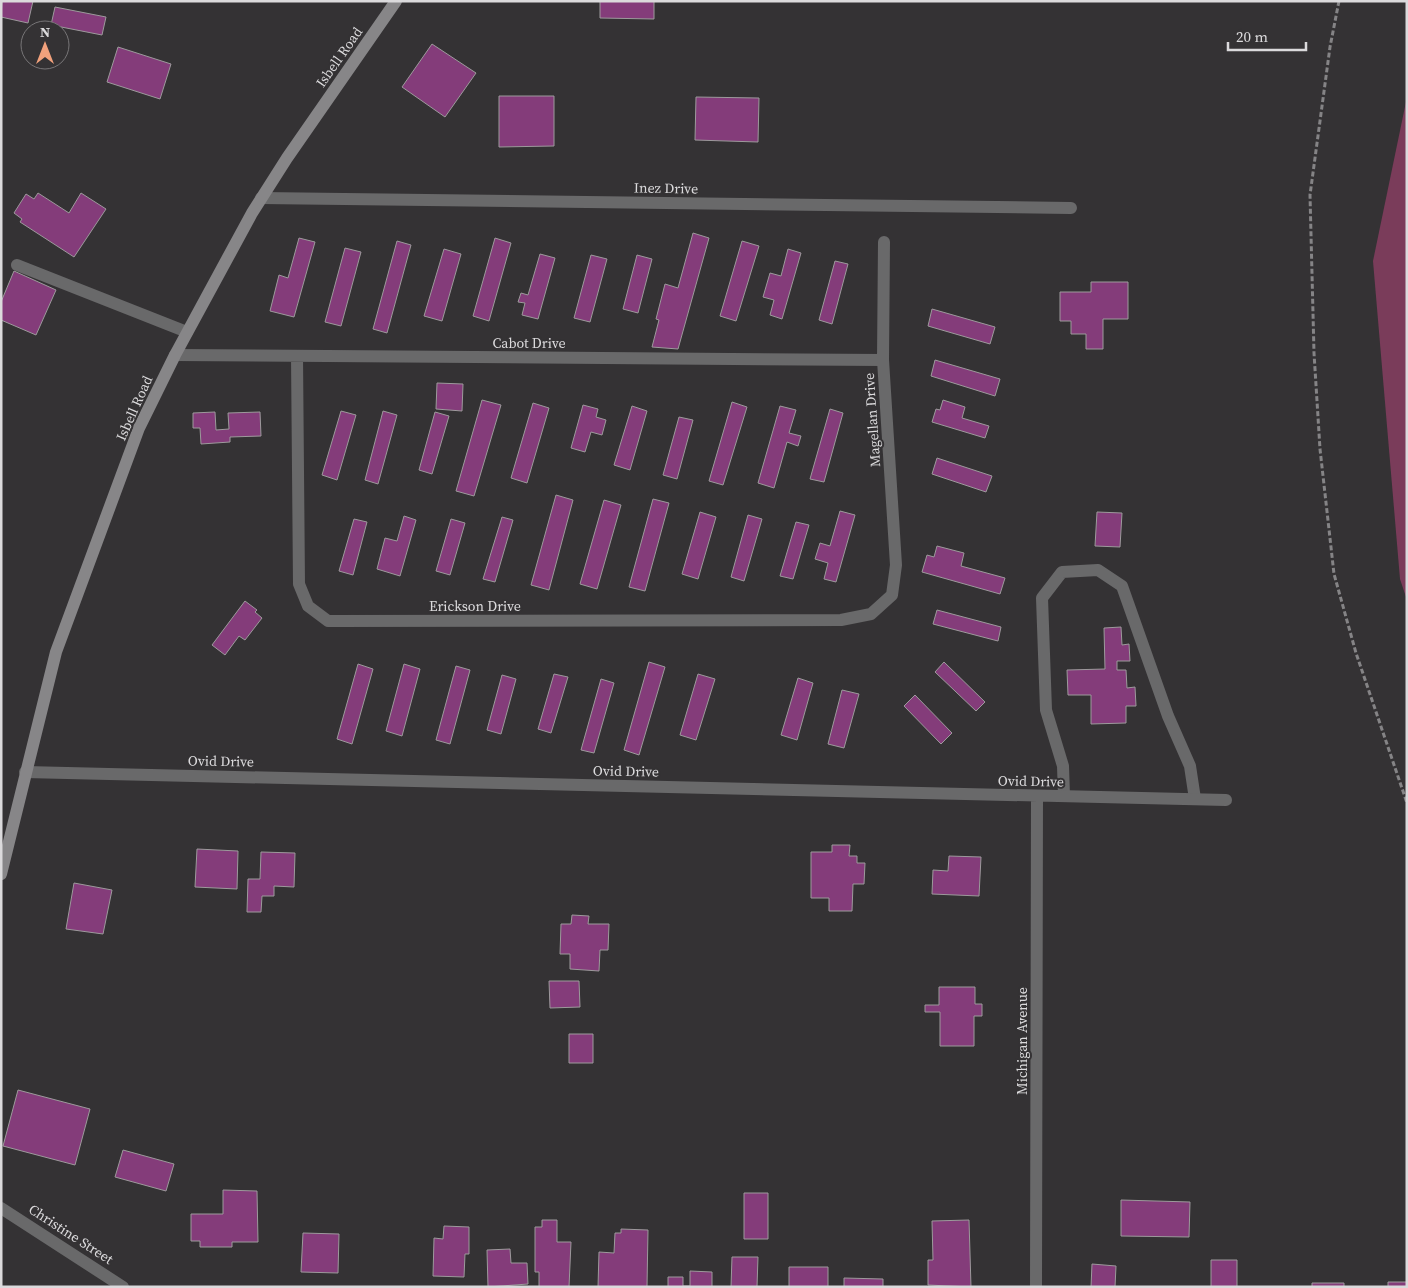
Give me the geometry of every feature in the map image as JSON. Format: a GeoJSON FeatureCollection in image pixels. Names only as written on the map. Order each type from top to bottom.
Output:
{"type":"FeatureCollection","features":[{"type":"Feature","properties":{"kind":"street","name":"Isbell Road"},"geometry":{"type":"LineString","coordinates":[[1,874],[56,652],[140,428],[174,355],[261,198],[396,1]]}},
{"type":"Feature","properties":{"kind":"street","name":"Inez Drive"},"geometry":{"type":"LineString","coordinates":[[261,198],[1071,208]]}},
{"type":"Feature","properties":{"kind":"street","name":"Magellan Drive"},"geometry":{"type":"LineString","coordinates":[[884,242],[883,360],[896,565],[892,595]]}},
{"type":"Feature","properties":{"kind":"street"},"geometry":{"type":"LineString","coordinates":[[17,265],[187,332]]}},
{"type":"Feature","properties":{"kind":"street","name":"Cabot Drive"},"geometry":{"type":"LineString","coordinates":[[174,355],[883,360]]}},
{"type":"Feature","properties":{"kind":"street","name":"Erickson Drive"},"geometry":{"type":"LineString","coordinates":[[297,356],[299,584],[308,606],[328,621],[841,620],[871,614],[892,595]]}},
{"type":"Feature","properties":{"kind":"street"},"geometry":{"type":"LineString","coordinates":[[1064,796],[1063,766],[1046,710],[1042,598],[1062,572],[1098,570],[1122,586],[1168,716],[1190,766],[1195,799]]}},
{"type":"Feature","properties":{"kind":"street","name":"Ovid Drive"},"geometry":{"type":"LineString","coordinates":[[25,772],[1226,800]]}},
{"type":"Feature","properties":{"kind":"street","name":"Michigan Avenue"},"geometry":{"type":"LineString","coordinates":[[1036,1287],[1038,796]]}},
{"type":"Feature","properties":{"kind":"street","name":"Christine Street"},"geometry":{"type":"LineString","coordinates":[[1,1208],[123,1287]]}},
{"type":"Feature","properties":{"kind":"path"},"geometry":{"type":"LineString","coordinates":[[1339,1],[1330,47],[1310,195],[1314,353],[1320,448],[1334,574],[1356,653],[1407,803]]}},
{"type":"Feature","properties":{"kind":"shaded area"},"geometry":{"type":"Polygon","coordinates":[[[1407,97],[1407,600],[1400,579],[1373,261],[1407,97]]]}},
{"type":"Feature","properties":{"kind":"building"},"geometry":{"type":"Polygon","coordinates":[[[2,1],[33,1],[29,20],[20,21],[1,17],[2,1]]]}},
{"type":"Feature","properties":{"kind":"building"},"geometry":{"type":"Polygon","coordinates":[[[600,1],[654,1],[654,19],[600,18],[600,1]]]}},
{"type":"Feature","properties":{"kind":"building"},"geometry":{"type":"Polygon","coordinates":[[[55,7],[106,17],[102,35],[70,29],[70,20],[52,20],[55,7]]]}},
{"type":"Feature","properties":{"kind":"building"},"geometry":{"type":"Polygon","coordinates":[[[432,44],[476,73],[445,117],[402,87],[432,44]]]}},
{"type":"Feature","properties":{"kind":"building"},"geometry":{"type":"Polygon","coordinates":[[[118,47],[171,64],[160,99],[107,82],[118,47]]]}},
{"type":"Feature","properties":{"kind":"building"},"geometry":{"type":"Polygon","coordinates":[[[499,96],[554,96],[554,146],[499,147],[499,96]]]}},
{"type":"Feature","properties":{"kind":"building"},"geometry":{"type":"Polygon","coordinates":[[[696,97],[759,98],[758,142],[695,140],[696,97]]]}},
{"type":"Feature","properties":{"kind":"building"},"geometry":{"type":"Polygon","coordinates":[[[38,193],[69,213],[81,193],[106,209],[74,257],[20,222],[22,219],[14,213],[26,194],[34,199],[38,193]]]}},
{"type":"Feature","properties":{"kind":"building"},"geometry":{"type":"Polygon","coordinates":[[[693,233],[709,238],[678,349],[652,347],[659,320],[656,319],[665,284],[678,288],[693,233]]]}},
{"type":"Feature","properties":{"kind":"building"},"geometry":{"type":"Polygon","coordinates":[[[299,238],[315,242],[294,317],[270,311],[279,275],[288,278],[299,238]]]}},
{"type":"Feature","properties":{"kind":"building"},"geometry":{"type":"Polygon","coordinates":[[[495,238],[511,243],[489,321],[473,316],[495,238]]]}},
{"type":"Feature","properties":{"kind":"building"},"geometry":{"type":"Polygon","coordinates":[[[397,241],[411,245],[387,333],[373,329],[397,241]]]}},
{"type":"Feature","properties":{"kind":"building"},"geometry":{"type":"Polygon","coordinates":[[[742,241],[759,246],[736,321],[720,316],[742,241]]]}},
{"type":"Feature","properties":{"kind":"building"},"geometry":{"type":"Polygon","coordinates":[[[345,248],[361,252],[341,326],[325,322],[345,248]]]}},
{"type":"Feature","properties":{"kind":"building"},"geometry":{"type":"Polygon","coordinates":[[[444,249],[461,254],[442,321],[424,316],[444,249]]]}},
{"type":"Feature","properties":{"kind":"building"},"geometry":{"type":"Polygon","coordinates":[[[788,249],[801,253],[782,319],[770,315],[774,300],[763,297],[770,273],[781,276],[788,249]]]}},
{"type":"Feature","properties":{"kind":"building"},"geometry":{"type":"Polygon","coordinates":[[[540,254],[555,258],[538,319],[522,315],[525,303],[518,302],[521,293],[528,295],[540,254]]]}},
{"type":"Feature","properties":{"kind":"building"},"geometry":{"type":"Polygon","coordinates":[[[591,255],[607,259],[590,322],[574,318],[591,255]]]}},
{"type":"Feature","properties":{"kind":"building"},"geometry":{"type":"Polygon","coordinates":[[[637,255],[652,259],[638,313],[623,309],[637,255]]]}},
{"type":"Feature","properties":{"kind":"building"},"geometry":{"type":"Polygon","coordinates":[[[835,261],[848,264],[832,324],[819,320],[835,261]]]}},
{"type":"Feature","properties":{"kind":"building"},"geometry":{"type":"Polygon","coordinates":[[[14,271],[56,290],[36,335],[1,320],[1,302],[14,271]]]}},
{"type":"Feature","properties":{"kind":"building"},"geometry":{"type":"Polygon","coordinates":[[[1091,282],[1128,282],[1128,319],[1103,319],[1103,349],[1086,349],[1086,334],[1071,334],[1071,321],[1060,321],[1060,292],[1091,292],[1091,282]]]}},
{"type":"Feature","properties":{"kind":"building"},"geometry":{"type":"Polygon","coordinates":[[[932,309],[995,327],[990,344],[928,326],[932,309]]]}},
{"type":"Feature","properties":{"kind":"building"},"geometry":{"type":"Polygon","coordinates":[[[935,360],[1000,379],[995,396],[931,376],[935,360]]]}},
{"type":"Feature","properties":{"kind":"building"},"geometry":{"type":"Polygon","coordinates":[[[437,383],[463,384],[462,411],[436,409],[437,383]]]}},
{"type":"Feature","properties":{"kind":"building"},"geometry":{"type":"Polygon","coordinates":[[[482,400],[501,405],[474,496],[456,491],[482,400]]]}},
{"type":"Feature","properties":{"kind":"building"},"geometry":{"type":"Polygon","coordinates":[[[943,400],[965,407],[962,418],[989,426],[985,438],[932,422],[936,409],[940,410],[943,400]]]}},
{"type":"Feature","properties":{"kind":"building"},"geometry":{"type":"Polygon","coordinates":[[[732,402],[747,407],[723,485],[709,481],[732,402]]]}},
{"type":"Feature","properties":{"kind":"building"},"geometry":{"type":"Polygon","coordinates":[[[533,403],[549,408],[527,483],[511,478],[533,403]]]}},
{"type":"Feature","properties":{"kind":"building"},"geometry":{"type":"Polygon","coordinates":[[[583,405],[598,409],[596,417],[606,420],[602,435],[591,432],[585,452],[571,448],[583,405]]]}},
{"type":"Feature","properties":{"kind":"building"},"geometry":{"type":"Polygon","coordinates":[[[632,406],[647,411],[630,470],[614,465],[632,406]]]}},
{"type":"Feature","properties":{"kind":"building"},"geometry":{"type":"Polygon","coordinates":[[[780,406],[796,410],[789,433],[801,436],[798,446],[787,442],[774,488],[758,483],[780,406]]]}},
{"type":"Feature","properties":{"kind":"building"},"geometry":{"type":"Polygon","coordinates":[[[830,409],[843,413],[824,482],[810,479],[830,409]]]}},
{"type":"Feature","properties":{"kind":"building"},"geometry":{"type":"Polygon","coordinates":[[[341,411],[356,415],[337,480],[322,475],[341,411]]]}},
{"type":"Feature","properties":{"kind":"building"},"geometry":{"type":"Polygon","coordinates":[[[383,411],[397,415],[378,484],[365,480],[383,411]]]}},
{"type":"Feature","properties":{"kind":"building"},"geometry":{"type":"Polygon","coordinates":[[[215,412],[216,430],[229,429],[228,413],[260,412],[261,436],[230,437],[230,442],[201,444],[200,428],[193,428],[193,413],[215,412]]]}},
{"type":"Feature","properties":{"kind":"building"},"geometry":{"type":"Polygon","coordinates":[[[435,412],[449,416],[432,474],[419,470],[435,412]]]}},
{"type":"Feature","properties":{"kind":"building"},"geometry":{"type":"Polygon","coordinates":[[[679,417],[693,420],[677,479],[663,475],[679,417]]]}},
{"type":"Feature","properties":{"kind":"building"},"geometry":{"type":"Polygon","coordinates":[[[937,458],[992,476],[986,492],[932,474],[937,458]]]}},
{"type":"Feature","properties":{"kind":"building"},"geometry":{"type":"Polygon","coordinates":[[[556,495],[573,500],[549,590],[531,585],[556,495]]]}},
{"type":"Feature","properties":{"kind":"building"},"geometry":{"type":"Polygon","coordinates":[[[653,499],[669,503],[645,591],[629,587],[653,499]]]}},
{"type":"Feature","properties":{"kind":"building"},"geometry":{"type":"Polygon","coordinates":[[[604,500],[621,505],[597,589],[580,584],[604,500]]]}},
{"type":"Feature","properties":{"kind":"building"},"geometry":{"type":"Polygon","coordinates":[[[840,511],[855,515],[836,582],[824,579],[828,563],[815,559],[820,543],[830,546],[840,511]]]}},
{"type":"Feature","properties":{"kind":"building"},"geometry":{"type":"Polygon","coordinates":[[[700,512],[716,517],[698,579],[682,574],[700,512]]]}},
{"type":"Feature","properties":{"kind":"building"},"geometry":{"type":"Polygon","coordinates":[[[1097,512],[1122,513],[1120,547],[1095,546],[1097,512]]]}},
{"type":"Feature","properties":{"kind":"building"},"geometry":{"type":"Polygon","coordinates":[[[748,515],[762,519],[744,581],[731,577],[748,515]]]}},
{"type":"Feature","properties":{"kind":"building"},"geometry":{"type":"Polygon","coordinates":[[[404,516],[416,520],[400,576],[377,569],[385,538],[397,541],[404,516]]]}},
{"type":"Feature","properties":{"kind":"building"},"geometry":{"type":"Polygon","coordinates":[[[502,517],[513,520],[495,582],[483,579],[502,517]]]}},
{"type":"Feature","properties":{"kind":"building"},"geometry":{"type":"Polygon","coordinates":[[[354,519],[367,522],[353,575],[339,571],[354,519]]]}},
{"type":"Feature","properties":{"kind":"building"},"geometry":{"type":"Polygon","coordinates":[[[451,519],[465,523],[450,575],[436,571],[451,519]]]}},
{"type":"Feature","properties":{"kind":"building"},"geometry":{"type":"Polygon","coordinates":[[[796,522],[809,525],[793,579],[780,576],[796,522]]]}},
{"type":"Feature","properties":{"kind":"building"},"geometry":{"type":"Polygon","coordinates":[[[937,546],[964,553],[961,566],[1005,578],[1000,594],[922,572],[927,555],[934,557],[937,546]]]}},
{"type":"Feature","properties":{"kind":"building"},"geometry":{"type":"Polygon","coordinates":[[[245,601],[257,610],[255,612],[262,618],[245,640],[239,636],[225,655],[212,645],[245,601]]]}},
{"type":"Feature","properties":{"kind":"building"},"geometry":{"type":"Polygon","coordinates":[[[937,610],[1001,627],[998,641],[933,624],[937,610]]]}},
{"type":"Feature","properties":{"kind":"building"},"geometry":{"type":"Polygon","coordinates":[[[1121,627],[1122,645],[1129,644],[1130,661],[1117,661],[1117,670],[1126,670],[1127,688],[1135,687],[1136,706],[1126,706],[1126,723],[1091,724],[1091,695],[1068,695],[1067,670],[1105,669],[1104,628],[1121,627]]]}},
{"type":"Feature","properties":{"kind":"building"},"geometry":{"type":"Polygon","coordinates":[[[649,662],[665,667],[639,755],[624,750],[649,662]]]}},
{"type":"Feature","properties":{"kind":"building"},"geometry":{"type":"Polygon","coordinates":[[[944,662],[985,702],[976,711],[935,672],[944,662]]]}},
{"type":"Feature","properties":{"kind":"building"},"geometry":{"type":"Polygon","coordinates":[[[358,664],[373,669],[352,744],[337,739],[358,664]]]}},
{"type":"Feature","properties":{"kind":"building"},"geometry":{"type":"Polygon","coordinates":[[[404,664],[420,669],[402,736],[386,731],[404,664]]]}},
{"type":"Feature","properties":{"kind":"building"},"geometry":{"type":"Polygon","coordinates":[[[456,666],[470,670],[450,744],[436,740],[456,666]]]}},
{"type":"Feature","properties":{"kind":"building"},"geometry":{"type":"Polygon","coordinates":[[[554,674],[568,677],[551,733],[538,729],[554,674]]]}},
{"type":"Feature","properties":{"kind":"building"},"geometry":{"type":"Polygon","coordinates":[[[698,674],[715,679],[696,740],[680,735],[698,674]]]}},
{"type":"Feature","properties":{"kind":"building"},"geometry":{"type":"Polygon","coordinates":[[[502,675],[516,679],[501,734],[487,730],[502,675]]]}},
{"type":"Feature","properties":{"kind":"building"},"geometry":{"type":"Polygon","coordinates":[[[798,678],[813,683],[797,740],[781,735],[798,678]]]}},
{"type":"Feature","properties":{"kind":"building"},"geometry":{"type":"Polygon","coordinates":[[[601,679],[614,683],[594,753],[581,750],[601,679]]]}},
{"type":"Feature","properties":{"kind":"building"},"geometry":{"type":"Polygon","coordinates":[[[842,690],[859,694],[844,748],[828,744],[842,690]]]}},
{"type":"Feature","properties":{"kind":"building"},"geometry":{"type":"Polygon","coordinates":[[[915,695],[952,733],[941,744],[904,706],[915,695]]]}},
{"type":"Feature","properties":{"kind":"building"},"geometry":{"type":"Polygon","coordinates":[[[832,845],[850,845],[849,856],[857,856],[857,863],[865,863],[864,884],[853,884],[852,911],[829,911],[829,898],[811,898],[811,852],[832,852],[832,845]]]}},
{"type":"Feature","properties":{"kind":"building"},"geometry":{"type":"Polygon","coordinates":[[[197,849],[238,851],[237,889],[195,887],[197,849]]]}},
{"type":"Feature","properties":{"kind":"building"},"geometry":{"type":"Polygon","coordinates":[[[261,852],[295,853],[294,887],[274,886],[274,896],[262,896],[261,912],[247,912],[248,879],[260,879],[261,852]]]}},
{"type":"Feature","properties":{"kind":"building"},"geometry":{"type":"Polygon","coordinates":[[[949,856],[981,857],[979,896],[932,894],[933,870],[948,871],[949,856]]]}},
{"type":"Feature","properties":{"kind":"building"},"geometry":{"type":"Polygon","coordinates":[[[74,883],[112,890],[103,934],[66,929],[74,883]]]}},
{"type":"Feature","properties":{"kind":"building"},"geometry":{"type":"Polygon","coordinates":[[[572,915],[589,916],[588,924],[609,924],[608,950],[600,950],[599,971],[570,969],[570,954],[560,954],[561,924],[571,924],[572,915]]]}},
{"type":"Feature","properties":{"kind":"building"},"geometry":{"type":"Polygon","coordinates":[[[549,981],[579,981],[580,1007],[550,1008],[549,981]]]}},
{"type":"Feature","properties":{"kind":"building"},"geometry":{"type":"Polygon","coordinates":[[[939,987],[975,987],[975,1004],[982,1004],[982,1016],[974,1016],[974,1046],[940,1046],[940,1012],[925,1012],[925,1005],[939,1005],[939,987]]]}},
{"type":"Feature","properties":{"kind":"building"},"geometry":{"type":"Polygon","coordinates":[[[569,1034],[593,1034],[593,1063],[569,1063],[569,1034]]]}},
{"type":"Feature","properties":{"kind":"building"},"geometry":{"type":"Polygon","coordinates":[[[18,1090],[90,1109],[75,1165],[3,1146],[18,1090]]]}},
{"type":"Feature","properties":{"kind":"building"},"geometry":{"type":"Polygon","coordinates":[[[123,1150],[174,1164],[166,1191],[115,1177],[123,1150]]]}},
{"type":"Feature","properties":{"kind":"building"},"geometry":{"type":"Polygon","coordinates":[[[223,1190],[257,1191],[258,1242],[232,1242],[232,1247],[200,1247],[200,1241],[191,1241],[191,1214],[223,1214],[223,1190]]]}},
{"type":"Feature","properties":{"kind":"building"},"geometry":{"type":"Polygon","coordinates":[[[744,1193],[768,1193],[768,1239],[744,1239],[744,1193]]]}},
{"type":"Feature","properties":{"kind":"building"},"geometry":{"type":"Polygon","coordinates":[[[1121,1200],[1190,1202],[1189,1237],[1121,1236],[1121,1200]]]}},
{"type":"Feature","properties":{"kind":"building"},"geometry":{"type":"Polygon","coordinates":[[[542,1220],[557,1220],[557,1242],[571,1242],[569,1287],[539,1287],[539,1272],[535,1272],[535,1227],[542,1227],[542,1220]]]}},
{"type":"Feature","properties":{"kind":"building"},"geometry":{"type":"Polygon","coordinates":[[[969,1220],[971,1287],[928,1285],[928,1260],[933,1260],[932,1221],[969,1220]]]}},
{"type":"Feature","properties":{"kind":"building"},"geometry":{"type":"Polygon","coordinates":[[[444,1226],[469,1227],[469,1254],[465,1254],[464,1277],[433,1276],[434,1238],[443,1239],[444,1226]]]}},
{"type":"Feature","properties":{"kind":"building"},"geometry":{"type":"Polygon","coordinates":[[[621,1229],[648,1230],[647,1287],[598,1287],[599,1252],[614,1253],[615,1233],[621,1233],[621,1229]]]}},
{"type":"Feature","properties":{"kind":"building"},"geometry":{"type":"Polygon","coordinates":[[[303,1233],[339,1234],[338,1273],[301,1272],[303,1233]]]}},
{"type":"Feature","properties":{"kind":"building"},"geometry":{"type":"Polygon","coordinates":[[[510,1249],[511,1263],[527,1263],[528,1284],[488,1287],[487,1250],[510,1249]]]}},
{"type":"Feature","properties":{"kind":"building"},"geometry":{"type":"Polygon","coordinates":[[[732,1257],[758,1257],[757,1287],[731,1287],[732,1257]]]}},
{"type":"Feature","properties":{"kind":"building"},"geometry":{"type":"Polygon","coordinates":[[[1211,1260],[1237,1260],[1237,1287],[1211,1287],[1211,1260]]]}},
{"type":"Feature","properties":{"kind":"building"},"geometry":{"type":"Polygon","coordinates":[[[1092,1264],[1116,1266],[1115,1287],[1091,1287],[1092,1264]]]}},
{"type":"Feature","properties":{"kind":"building"},"geometry":{"type":"Polygon","coordinates":[[[789,1267],[828,1267],[828,1287],[789,1287],[789,1267]]]}},
{"type":"Feature","properties":{"kind":"building"},"geometry":{"type":"Polygon","coordinates":[[[690,1271],[712,1272],[712,1287],[668,1287],[668,1277],[683,1277],[683,1286],[690,1286],[690,1271]]]}},
{"type":"Feature","properties":{"kind":"building"},"geometry":{"type":"Polygon","coordinates":[[[844,1278],[883,1279],[883,1287],[844,1287],[844,1278]]]}},
{"type":"Feature","properties":{"kind":"building"},"geometry":{"type":"Polygon","coordinates":[[[1388,1282],[1407,1282],[1407,1287],[1388,1287],[1388,1282]]]}},
{"type":"Feature","properties":{"kind":"building"},"geometry":{"type":"Polygon","coordinates":[[[1312,1283],[1344,1283],[1344,1287],[1312,1287],[1312,1283]]]}}]}
